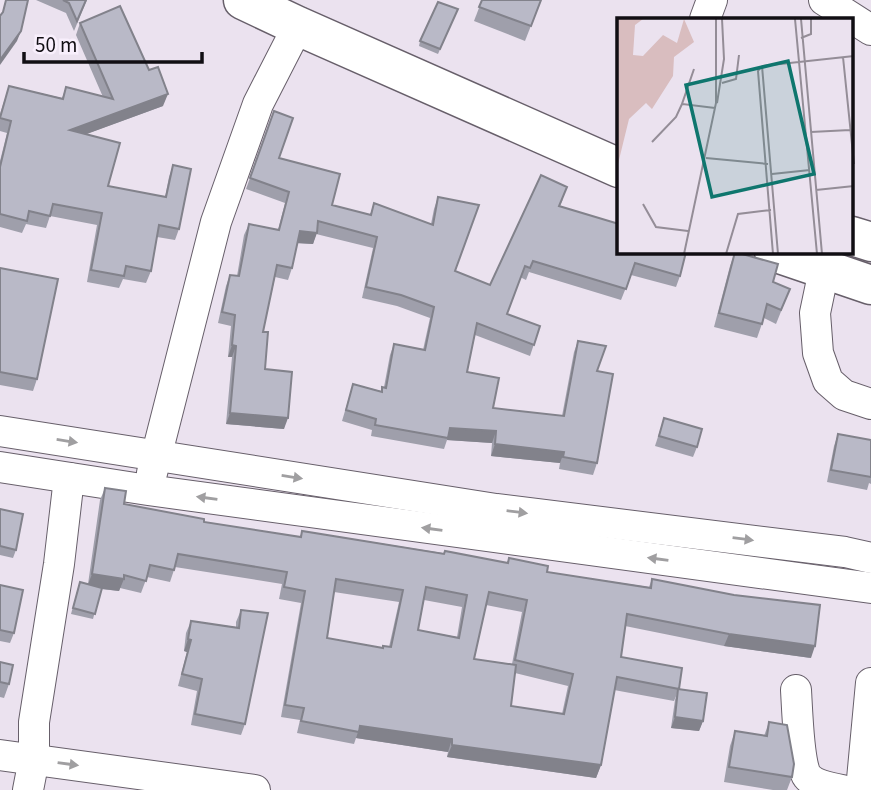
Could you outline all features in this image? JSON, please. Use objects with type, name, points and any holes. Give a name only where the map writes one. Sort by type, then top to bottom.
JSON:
[{"type":"main road","points":[[243,0],[617,167]]},
{"type":"main road","points":[[854,237],[871,242]]},
{"type":"main road","points":[[780,254],[871,285]]},
{"type":"street","points":[[705,18],[712,0]]},
{"type":"street","points":[[824,0],[852,18]]},
{"type":"street","points":[[854,19],[871,30]]},
{"type":"street","points":[[148,491],[216,222],[258,104],[298,26]]},
{"type":"street","points":[[824,270],[815,313],[818,353],[828,381],[844,395],[871,404]]},
{"type":"street","points":[[0,431],[496,509],[845,552],[871,558]]},
{"type":"street","points":[[0,467],[148,491],[871,588]]},
{"type":"street","points":[[28,790],[33,760],[34,722],[59,564],[69,478]]},
{"type":"street","points":[[861,790],[871,683]]},
{"type":"street","points":[[796,690],[805,775],[815,783],[842,790]]},
{"type":"street","points":[[0,755],[256,790]]},
{"type":"building","points":[[6,0],[28,0],[21,31],[0,60],[0,16]]},
{"type":"building","points":[[63,0],[86,0],[77,21],[69,3]]},
{"type":"building","points":[[482,0],[541,0],[531,26],[479,7]]},
{"type":"building","points":[[438,2],[458,9],[440,49],[420,41]]},
{"type":"building","points":[[120,6],[149,70],[158,67],[168,94],[70,130],[120,143],[108,186],[166,197],[173,165],[191,169],[179,229],[159,225],[151,271],[126,266],[124,276],[91,270],[102,213],[53,204],[50,216],[29,211],[27,221],[0,214],[0,167],[11,121],[0,118],[9,86],[63,99],[66,87],[113,99],[80,23]]},
{"type":"building","points":[[274,111],[293,118],[279,158],[340,174],[332,205],[371,215],[374,203],[433,225],[438,197],[479,205],[455,271],[490,285],[541,175],[567,187],[559,206],[617,223],[617,254],[686,254],[680,276],[635,263],[626,289],[533,261],[530,268],[525,266],[507,314],[540,326],[534,345],[477,323],[467,372],[499,378],[493,408],[564,416],[578,341],[606,346],[597,371],[613,374],[597,463],[563,457],[564,452],[495,444],[496,431],[450,428],[448,438],[375,425],[376,419],[346,410],[353,384],[382,392],[382,387],[386,388],[394,344],[425,350],[434,307],[401,295],[366,287],[377,237],[318,221],[317,233],[300,231],[292,268],[277,265],[263,332],[268,332],[265,369],[292,372],[288,418],[230,413],[236,346],[232,345],[235,315],[222,312],[230,275],[239,276],[249,224],[279,230],[289,192],[250,178]]},
{"type":"building","points":[[734,254],[778,264],[773,282],[790,289],[781,310],[767,304],[762,324],[719,313]]},
{"type":"building","points":[[0,268],[58,279],[37,379],[0,372]]},
{"type":"building","points":[[664,418],[702,429],[697,447],[659,436]]},
{"type":"building","points":[[838,434],[871,440],[871,477],[831,470]]},
{"type":"building","points":[[105,488],[126,491],[124,504],[204,519],[204,522],[301,537],[302,531],[444,554],[445,551],[508,563],[509,558],[548,566],[547,572],[651,588],[652,579],[734,595],[820,605],[815,646],[729,634],[627,614],[621,657],[682,668],[679,689],[617,677],[601,765],[452,745],[452,739],[360,726],[359,732],[301,721],[304,708],[285,705],[305,591],[284,587],[287,572],[178,554],[174,570],[150,565],[146,581],[124,575],[124,579],[92,574]],"holes":[[[336,579],[403,590],[391,647],[383,648],[327,638]],[[426,587],[467,595],[459,638],[418,630]],[[489,592],[527,600],[515,660],[573,674],[564,714],[511,706],[516,665],[474,659]]]},
{"type":"building","points":[[0,509],[23,514],[16,550],[0,546]]},
{"type":"building","points":[[80,582],[102,588],[95,614],[73,608]]},
{"type":"building","points":[[0,585],[23,590],[14,633],[0,630]]},
{"type":"building","points":[[241,610],[268,613],[245,724],[195,714],[202,679],[182,674],[191,640],[188,639],[191,621],[239,628]]},
{"type":"building","points":[[0,662],[13,665],[9,684],[0,682]]},
{"type":"building","points":[[678,689],[707,693],[703,721],[675,717]]},
{"type":"building","points":[[769,722],[787,725],[794,764],[792,777],[729,767],[735,731],[767,736]]}]
